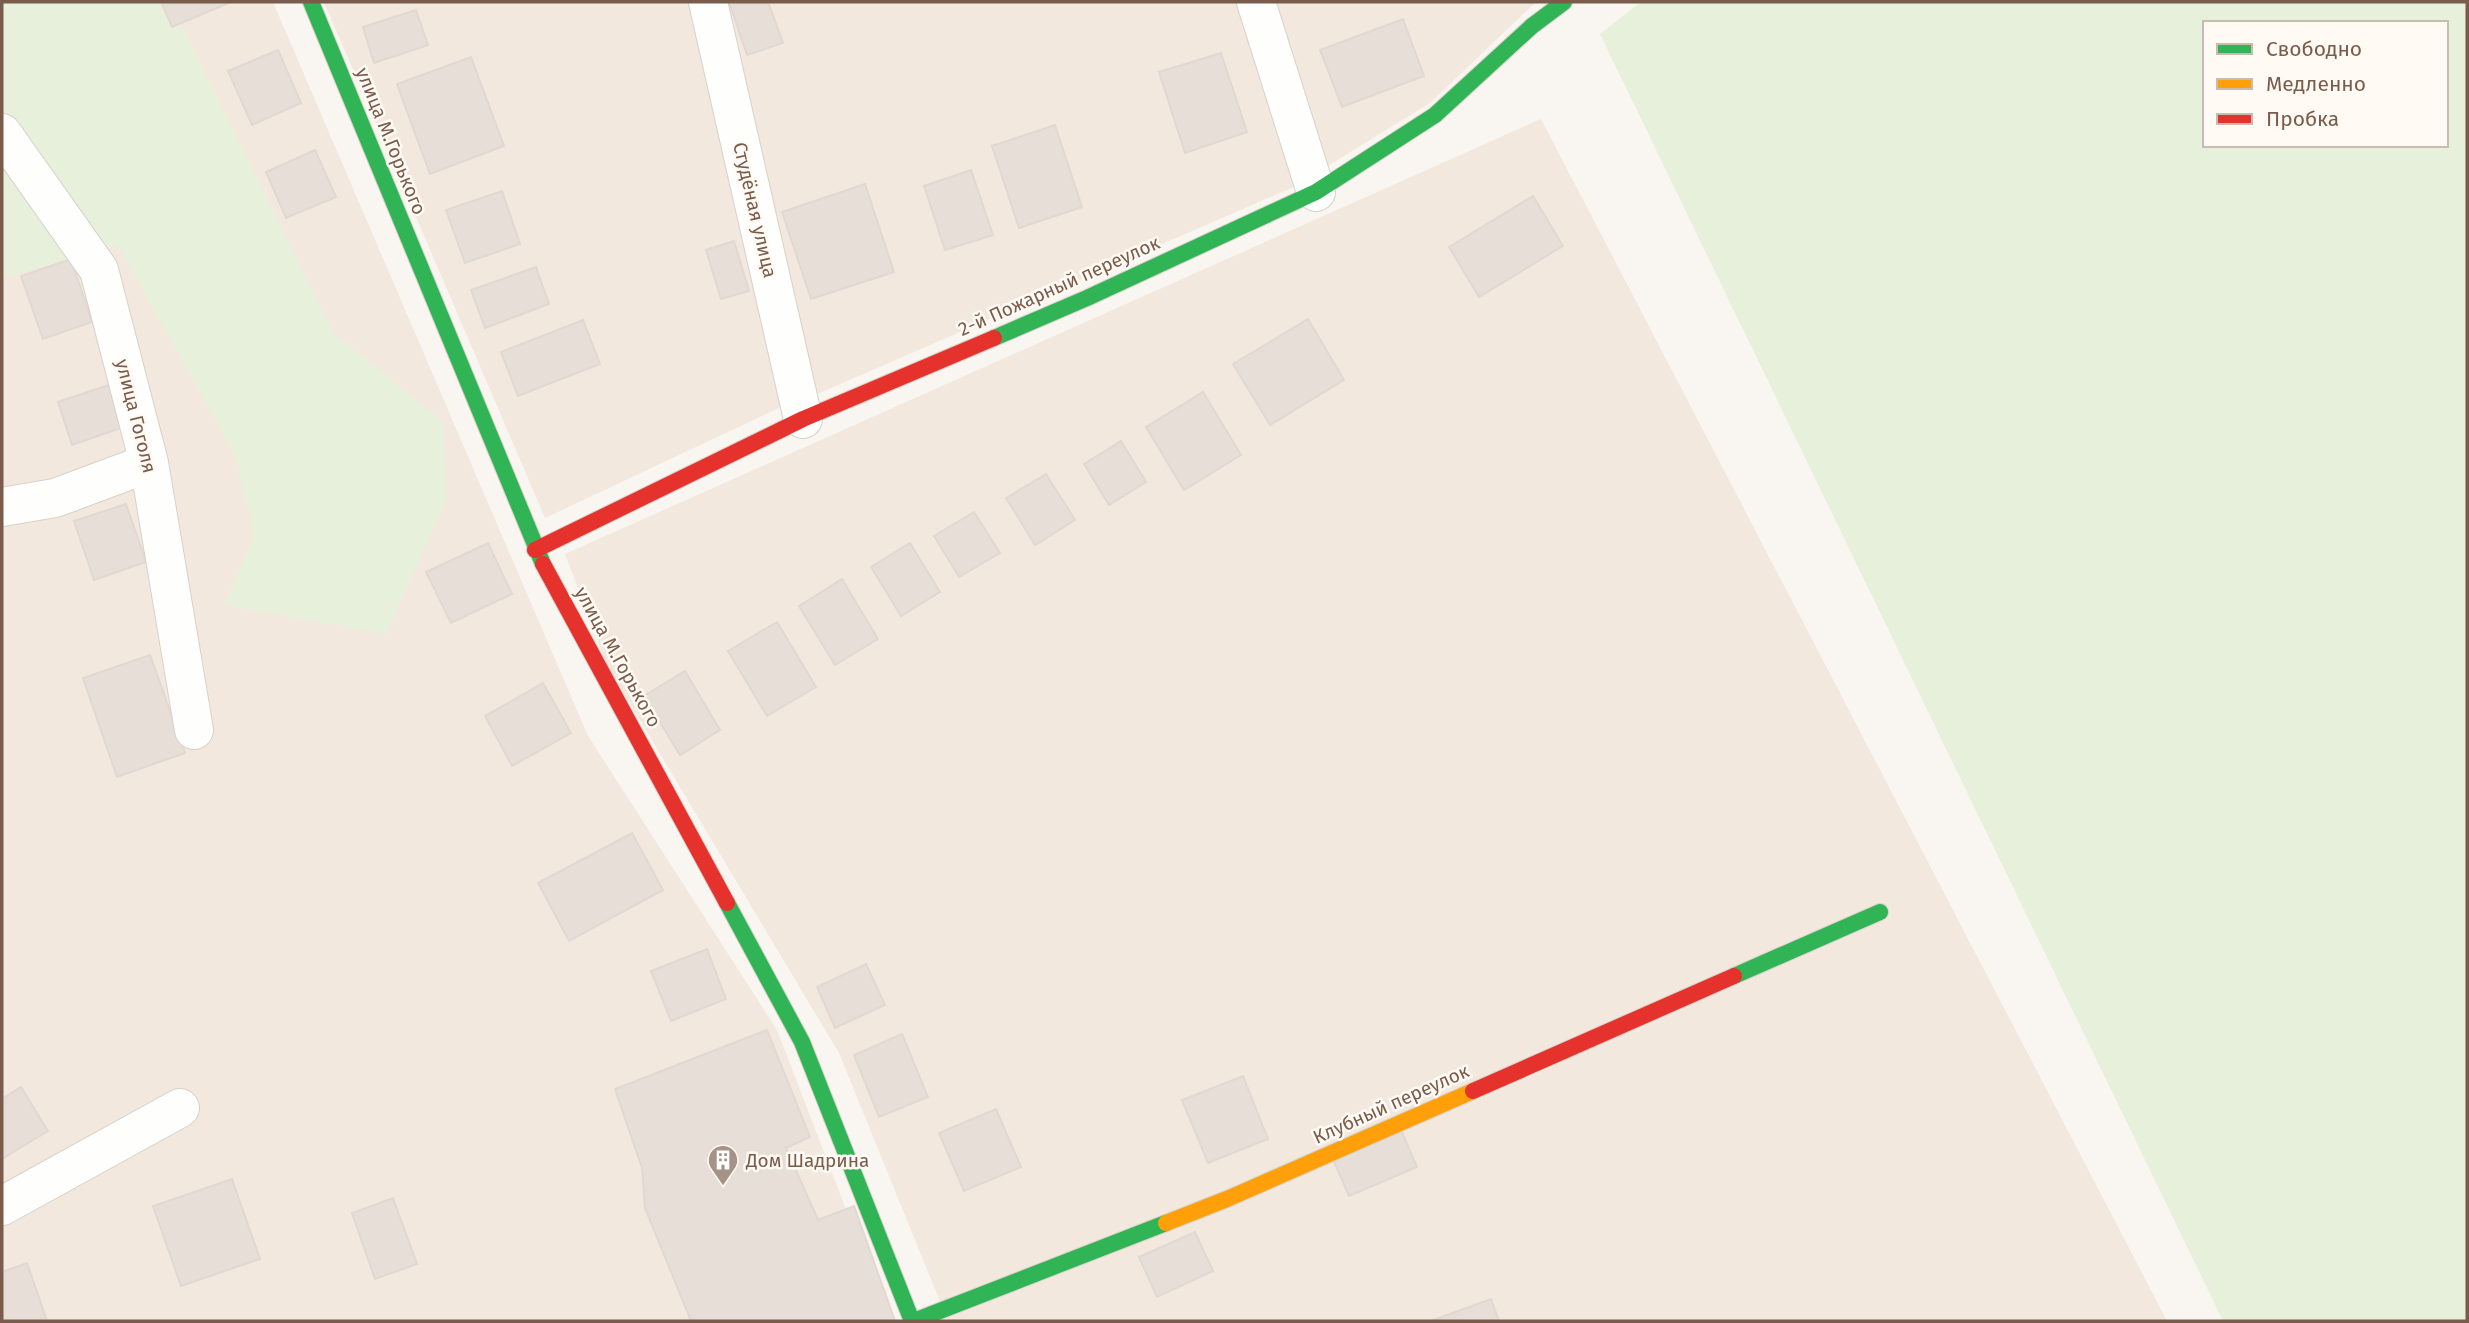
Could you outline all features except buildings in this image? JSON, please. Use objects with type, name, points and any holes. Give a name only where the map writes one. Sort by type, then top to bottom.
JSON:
[{"type":"street","name":"улица М.Горького","points":[[311,2],[536,550],[802,1042],[913,1321]]},
{"type":"street","name":"Студёная улица","points":[[708,2],[803,419]]},
{"type":"street","points":[[1256,2],[1316,192]]},
{"type":"street","name":"2-й Пожарный переулок","points":[[536,550],[803,419],[1087,298],[1316,192],[1435,115],[1532,26],[1564,2]]},
{"type":"street","name":"улица Гоголя","points":[[2,133],[99,270],[149,463],[194,730]]},
{"type":"street","points":[[2,507],[55,498],[149,463]]},
{"type":"street","name":"Клубный переулок","points":[[913,1321],[1227,1199],[1880,912]]},
{"type":"street","points":[[2,1206],[180,1108]]},
{"type":"shaded area","points":[[2,2],[273,2],[588,736],[777,1030],[889,1321],[2,1321]]},
{"type":"shaded area","points":[[324,2],[690,2],[783,406],[545,518]]},
{"type":"shaded area","points":[[723,2],[1239,2],[1298,185],[815,395]]},
{"type":"shaded area","points":[[1272,2],[1536,2],[1430,103],[1321,170]]},
{"type":"shaded area","points":[[1541,119],[2167,1321],[948,1321],[839,1053],[607,665],[565,554]]},
{"type":"green space","points":[[2,2],[170,2],[333,332],[443,422],[447,498],[386,634],[224,605],[254,536],[236,457],[118,245],[2,278]]},
{"type":"green space","points":[[1641,2],[2467,2],[2467,1321],[2223,1321],[1600,34]]},
{"type":"traffic: fast","points":[[311,2],[543,564]]},
{"type":"traffic: fast","points":[[994,338],[1316,192],[1435,115],[1532,26],[1564,2]]},
{"type":"traffic: fast","points":[[727,903],[802,1042],[912,1321]]},
{"type":"traffic: fast","points":[[1734,976],[1880,912]]},
{"type":"traffic: fast","points":[[914,1321],[1166,1223]]},
{"type":"traffic: slow","points":[[1166,1223],[1473,1091]]},
{"type":"traffic: jam","points":[[535,550],[803,419],[994,338]]},
{"type":"traffic: jam","points":[[543,564],[727,903]]},
{"type":"traffic: jam","points":[[1473,1091],[1734,976]]},
{"type":"place","name":"Дом Шадрина","points":[[723,1187]]}]
